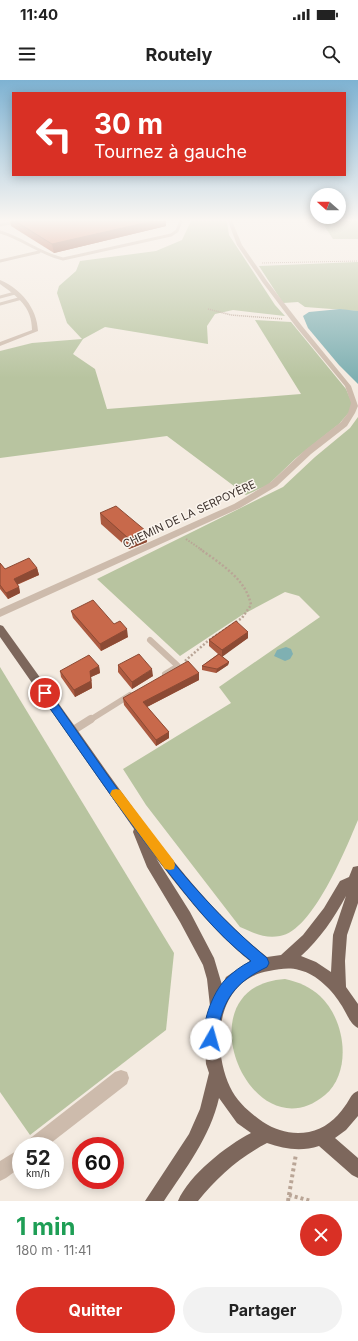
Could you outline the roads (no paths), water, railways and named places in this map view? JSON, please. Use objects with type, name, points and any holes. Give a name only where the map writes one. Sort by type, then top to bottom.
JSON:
[{"type":"main road","points":[[0,630],[135,821],[208,913],[236,941],[263,963]]},
{"type":"main road","points":[[135,821],[152,863],[185,917],[209,962],[214,979],[217,1005]]},
{"type":"main road","points":[[284,961],[308,940],[329,913],[345,886],[356,877]]},
{"type":"main road","points":[[356,877],[353,898],[340,935],[338,961],[349,998],[358,1020]]},
{"type":"main road","points":[[349,998],[317,971],[304,965],[284,961],[263,963],[244,971],[229,986],[217,1005],[211,1027],[211,1045],[216,1076],[227,1098],[243,1118],[266,1134],[279,1139],[298,1142],[321,1137],[340,1125],[355,1106],[358,1099]]},
{"type":"main road","points":[[154,1201],[194,1140],[208,1109],[216,1076]]},
{"type":"main road","points":[[187,1201],[199,1185],[228,1158],[252,1141],[266,1134]]},
{"type":"main road","points":[[321,1137],[358,1169]]},
{"type":"street","name":"CHEMIN DE LA SERPOYÈRE","points":[[0,613],[177,533],[263,492],[344,424],[355,411],[356,403],[348,386],[275,298],[259,273]]},
{"type":"street","points":[[0,282],[28,303],[34,313],[35,331],[0,344]]},
{"type":"street","points":[[46,1137],[121,1078]]},
{"type":"street","points":[[0,1172],[12,1163]]},
{"type":"lane","points":[[0,297],[19,295]]},
{"type":"lane","points":[[0,302],[19,295]]},
{"type":"lane","points":[[150,640],[178,666],[158,678]]},
{"type":"lane","points":[[72,731],[138,691]]},
{"type":"water","points":[[340,309],[358,311],[358,384],[339,365],[308,328],[303,316],[309,312]]},
{"type":"water","points":[[286,647],[291,649],[293,654],[290,659],[285,661],[274,656],[277,650]]}]
